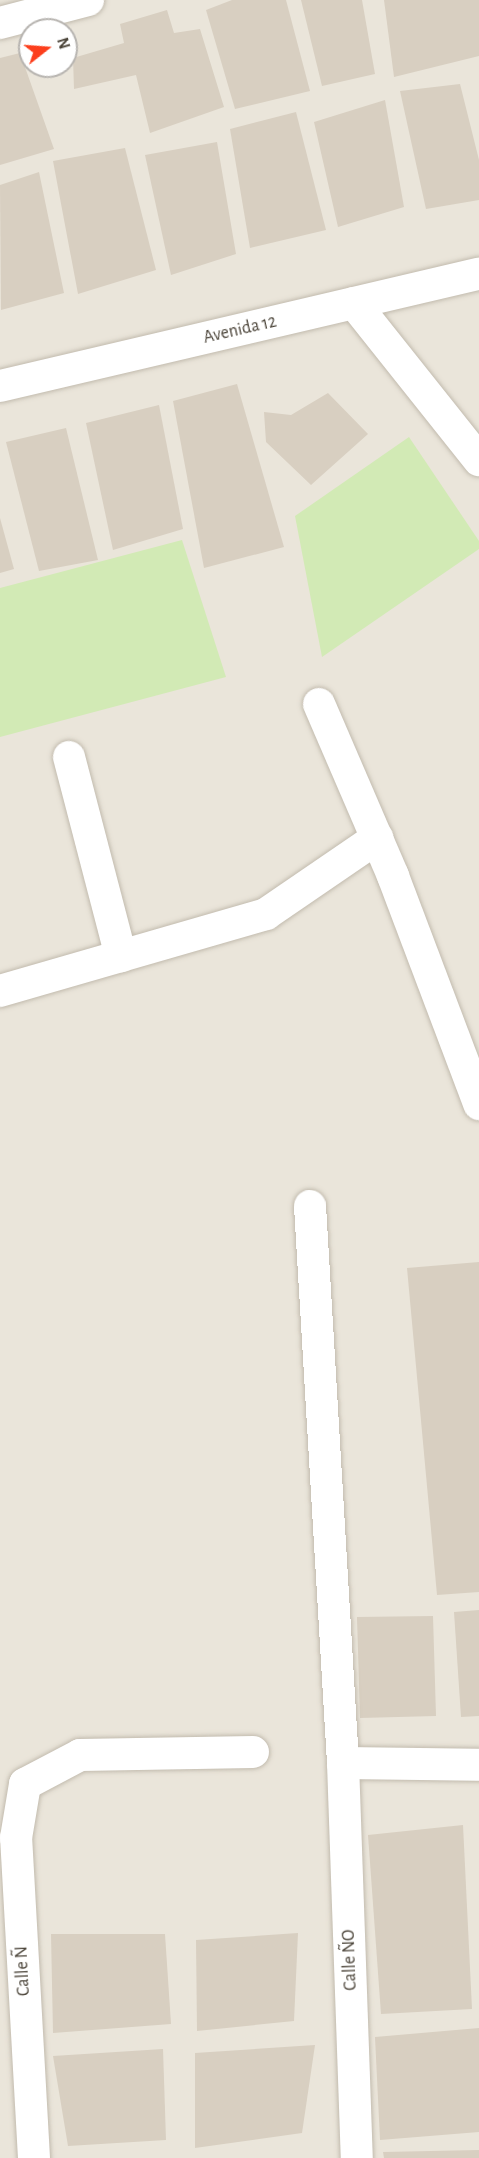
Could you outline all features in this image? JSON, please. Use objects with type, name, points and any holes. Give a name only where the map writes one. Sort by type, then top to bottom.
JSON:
[{"type":"street","points":[[0,23],[88,0]]},
{"type":"street","name":"Avenida 12","points":[[0,386],[479,274]]},
{"type":"street","points":[[354,303],[479,460]]},
{"type":"street","points":[[319,704],[377,838],[479,1104]]},
{"type":"street","points":[[69,757],[121,956]]},
{"type":"street","points":[[0,990],[266,914],[377,838]]},
{"type":"street","name":"Calle ÑO","points":[[310,1206],[343,1763],[357,2158]]},
{"type":"street","name":"Calle Ñ","points":[[34,2158],[16,1838],[25,1784],[80,1755],[253,1752]]},
{"type":"street","points":[[343,1763],[479,1765]]},
{"type":"shaded area","points":[[0,0],[479,0],[479,2158],[0,2158]]},
{"type":"green space","points":[[409,437],[479,541],[479,549],[322,657],[295,516]]},
{"type":"green space","points":[[182,540],[226,677],[0,737],[0,588]]},
{"type":"building","points":[[232,0],[286,0],[310,91],[235,109],[206,10]]},
{"type":"building","points":[[301,0],[362,0],[375,74],[322,86]]},
{"type":"building","points":[[384,0],[479,0],[479,56],[394,77]]},
{"type":"building","points":[[167,10],[174,33],[200,29],[224,107],[150,133],[136,75],[74,89],[74,78],[78,78],[78,57],[124,43],[120,24]]},
{"type":"building","points":[[18,54],[18,78],[29,78],[54,149],[0,165],[0,58]]},
{"type":"building","points":[[460,84],[479,160],[479,200],[426,209],[400,91]]},
{"type":"building","points":[[385,100],[404,207],[338,227],[314,122]]},
{"type":"building","points":[[296,112],[326,230],[250,248],[230,129]]},
{"type":"building","points":[[217,142],[236,254],[171,275],[145,155]]},
{"type":"building","points":[[125,148],[156,270],[78,294],[53,161]]},
{"type":"building","points":[[39,172],[64,293],[1,310],[0,185]]},
{"type":"building","points":[[237,384],[284,547],[204,568],[173,401]]},
{"type":"building","points":[[328,393],[368,434],[311,485],[266,442],[264,412],[291,415]]},
{"type":"building","points":[[159,405],[183,529],[113,550],[86,423]]},
{"type":"building","points":[[66,428],[98,560],[39,571],[6,442]]},
{"type":"building","points":[[0,518],[14,569],[0,573]]},
{"type":"building","points":[[479,1262],[479,1592],[437,1595],[407,1268]]},
{"type":"building","points":[[479,1610],[479,1716],[461,1717],[454,1612]]},
{"type":"building","points":[[433,1616],[436,1716],[360,1718],[357,1617]]},
{"type":"building","points":[[463,1825],[472,2009],[381,2014],[368,1835]]},
{"type":"building","points":[[298,1933],[294,2021],[197,2031],[196,1940]]},
{"type":"building","points":[[51,1934],[165,1934],[171,2024],[53,2033]]},
{"type":"building","points":[[479,2028],[479,2132],[380,2140],[375,2037]]},
{"type":"building","points":[[315,2045],[302,2133],[195,2148],[195,2053]]},
{"type":"building","points":[[163,2049],[166,2140],[68,2146],[53,2056]]},
{"type":"building","points":[[479,2150],[479,2158],[384,2158],[383,2152]]}]
